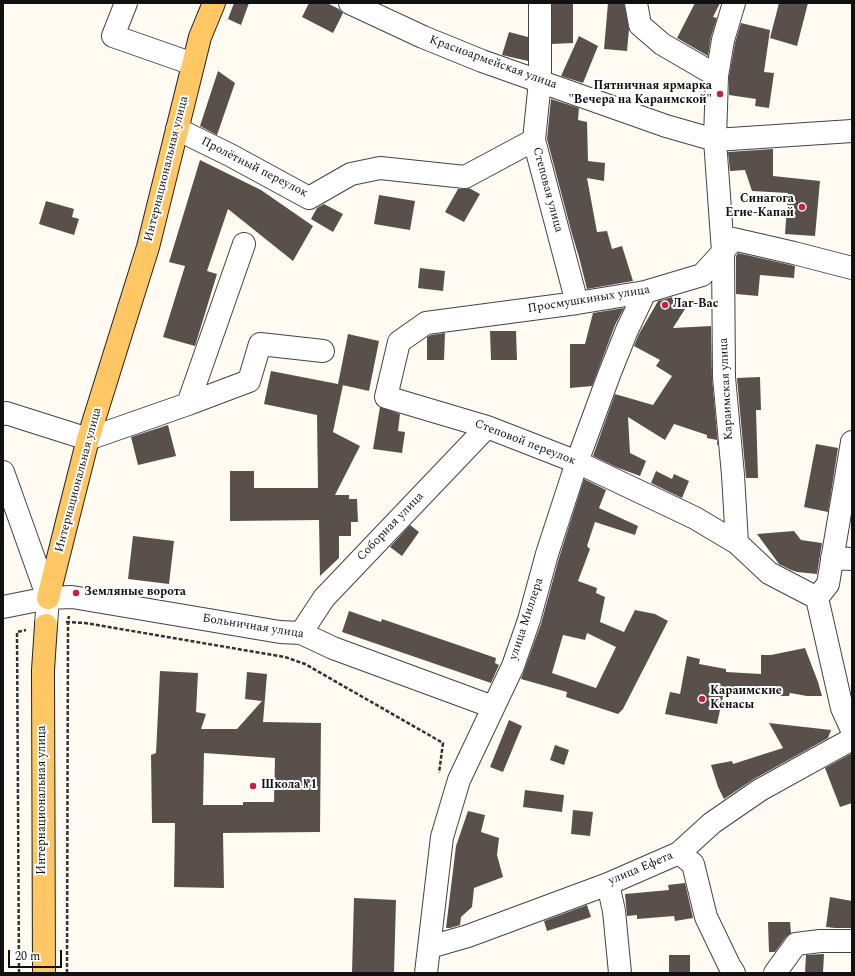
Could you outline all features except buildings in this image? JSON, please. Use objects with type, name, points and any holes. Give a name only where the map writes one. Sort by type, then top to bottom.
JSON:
[{"type":"main road","name":"Интернациональная улица","points":[[48,598],[88,439],[148,247],[200,37],[214,3]]},
{"type":"main road","name":"Интернациональная улица","points":[[44,973],[43,670],[46,625]]},
{"type":"street","points":[[126,3],[113,36],[193,64]]},
{"type":"street","name":"Красноармейская улица","points":[[350,3],[423,37],[482,61],[666,126],[716,140],[852,131]]},
{"type":"street","name":"Степовая улица","points":[[540,3],[540,81],[534,140],[577,303]]},
{"type":"street","points":[[636,3],[640,25],[662,44],[717,76]]},
{"type":"street","name":"Караимская улица","points":[[734,3],[723,40],[717,76],[716,140],[723,252],[724,377],[733,475],[737,542]]},
{"type":"street","name":"Пролётный переулок","points":[[176,129],[230,155],[309,198],[351,174],[380,168],[465,177],[534,140]]},
{"type":"street","name":"Просмушкиных улица","points":[[426,323],[577,303],[645,292],[702,275],[733,239],[852,268]]},
{"type":"street","points":[[188,404],[244,244]]},
{"type":"street","name":"улица Миллера","points":[[426,973],[442,836],[459,780],[513,666],[530,620],[547,554],[577,462],[608,375],[645,292]]},
{"type":"street","name":"Степовой переулок","points":[[426,323],[399,342],[386,397],[487,427],[577,462],[695,518],[737,542]]},
{"type":"street","points":[[3,414],[88,439],[249,381],[260,344],[323,351]]},
{"type":"street","name":"Соборная улица","points":[[301,632],[324,598],[487,427]]},
{"type":"street","points":[[817,598],[828,584],[842,558],[852,442]]},
{"type":"street","points":[[3,472],[48,598]]},
{"type":"street","points":[[737,542],[769,573],[817,598],[852,730]]},
{"type":"street","name":"Больничная улица","points":[[3,607],[48,598],[72,597],[280,632],[301,632],[333,648],[493,707]]},
{"type":"street","name":"Интернациональная улица","points":[[46,625],[48,598]]},
{"type":"street","name":"улица Ефета","points":[[430,947],[468,936],[608,884],[680,853],[712,823],[760,790],[852,739]]},
{"type":"street","points":[[680,853],[693,864],[706,917],[734,973]]},
{"type":"street","points":[[608,884],[614,911],[620,973]]},
{"type":"street","points":[[775,973],[796,944],[820,941],[852,941]]},
{"type":"path","points":[[67,973],[68,621],[72,597]]},
{"type":"path","points":[[19,973],[17,632],[68,621],[286,657],[305,664],[444,743]]},
{"type":"place","name":"Пятничная ярмарка \"Вечера на Караимской\"","points":[[720,94]]},
{"type":"place","name":"Синагога Егие-Капай","points":[[802,207]]},
{"type":"place","name":"Лаг-Вас","points":[[665,305]]},
{"type":"place","name":"Земляные ворота","points":[[76,593]]},
{"type":"place","name":"Караимские Кенасы","points":[[702,699]]},
{"type":"place","name":"Школа №1","points":[[253,786]]}]
